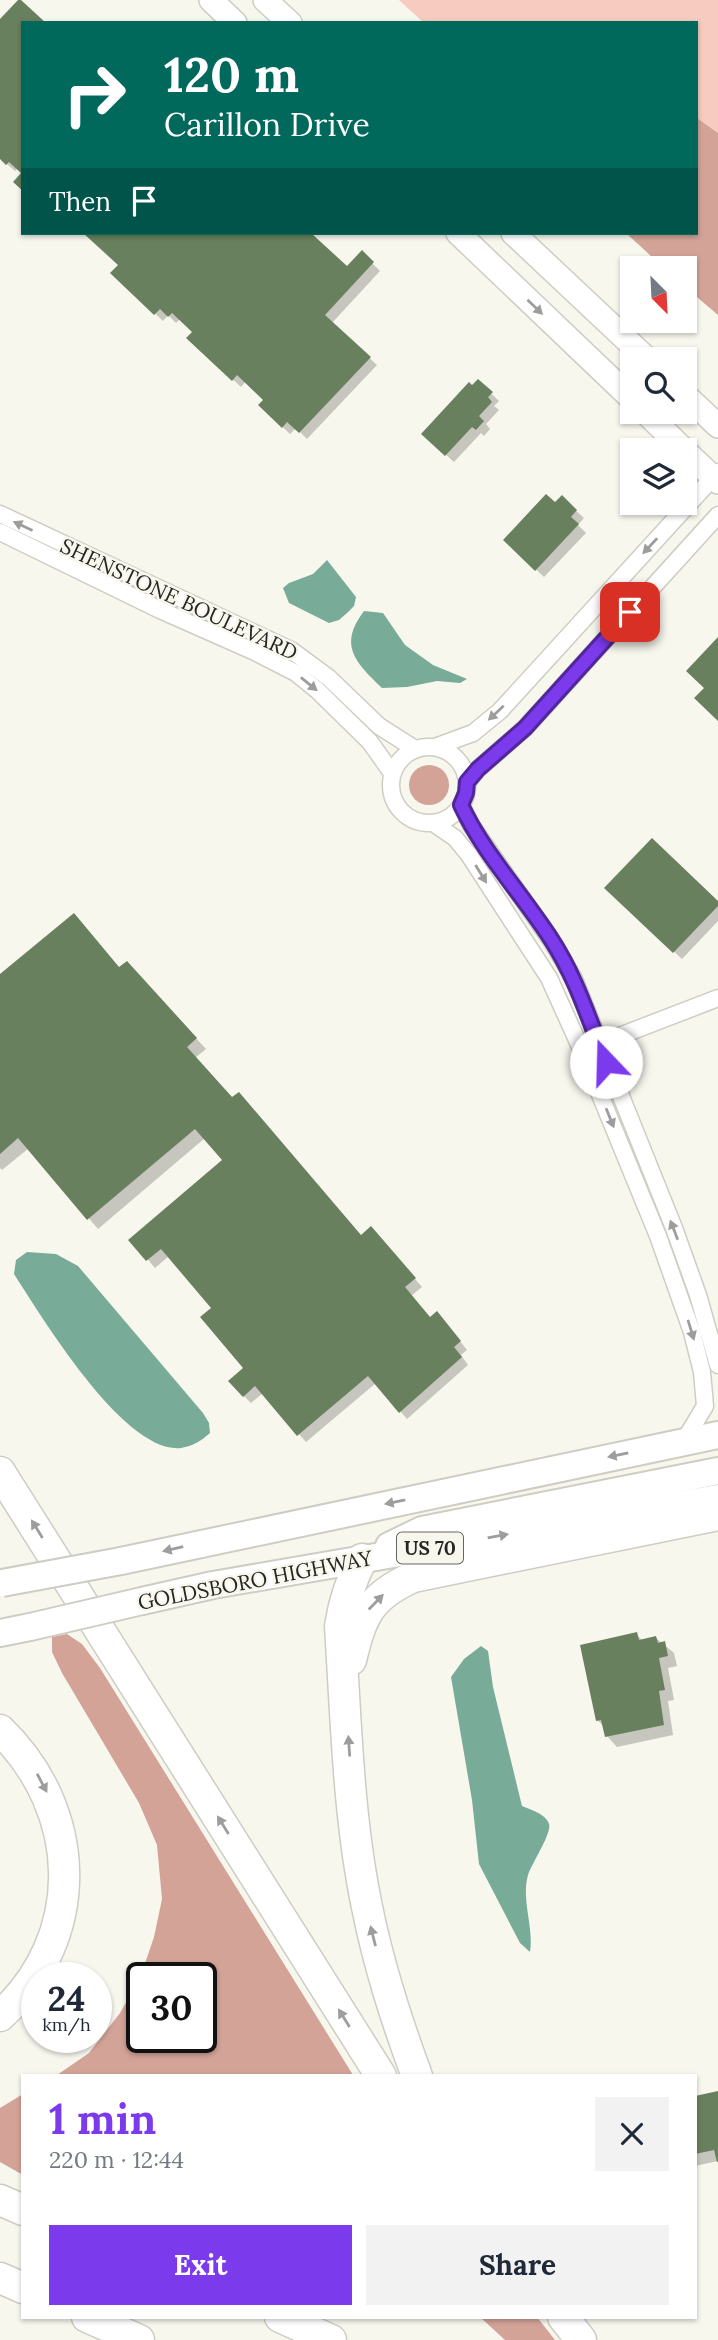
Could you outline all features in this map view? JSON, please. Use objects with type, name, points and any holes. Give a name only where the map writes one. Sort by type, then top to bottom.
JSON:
[{"type":"highway","points":[[0,1472],[380,2074]]},
{"type":"highway","points":[[344,1687],[365,1613],[379,1597],[395,1585],[413,1577],[713,1516],[718,1512]]},
{"type":"highway","points":[[362,1559],[344,1600],[340,1626],[354,1817],[366,1907],[389,2002],[416,2074]]},
{"type":"highway","points":[[0,1730],[29,1761],[43,1785],[55,1812],[64,1861],[61,1909],[54,1934],[29,1983],[0,2016]]},
{"type":"highway","points":[[0,2200],[21,2209]]},
{"type":"highway","points":[[0,2278],[21,2287]]},
{"type":"highway","points":[[92,2319],[139,2340]]},
{"type":"highway","points":[[284,2319],[331,2340]]},
{"type":"highway","points":[[565,2319],[581,2340]]},
{"type":"main road","points":[[211,0],[233,21]]},
{"type":"main road","points":[[265,0],[288,21]]},
{"type":"main road","points":[[460,235],[620,388]]},
{"type":"main road","points":[[515,235],[634,347]]},
{"type":"main road","points":[[697,406],[718,426]]},
{"type":"main road","points":[[657,424],[672,438]]},
{"type":"main road","points":[[697,461],[716,477]]},
{"type":"main road","name":"US 70","points":[[1,1583],[121,1561],[718,1435]]},
{"type":"main road","points":[[362,1559],[422,1530],[718,1471]]},
{"type":"main road","name":"GOLDSBORO HIGHWAY","points":[[0,1633],[213,1585],[718,1498]]},
{"type":"street","points":[[684,1441],[705,1406],[702,1372],[692,1332],[658,1236],[582,1051],[538,959],[469,855],[455,838],[436,825],[413,821],[400,811],[390,791],[392,773],[404,756],[415,750],[435,747],[473,733],[500,711],[716,477]]},
{"type":"street","name":"SHENSTONE BOULEVARD","points":[[0,514],[291,650],[329,678],[379,726],[415,750]]},
{"type":"street","points":[[467,782],[525,728],[718,515]]},
{"type":"street","name":"SHENSTONE BOULEVARD","points":[[0,532],[296,673],[370,742],[392,773]]},
{"type":"street","points":[[435,747],[456,758],[464,770],[467,782],[461,805],[451,817],[436,825]]},
{"type":"street","points":[[461,805],[483,845],[551,940],[573,979],[674,1228],[698,1295],[718,1365]]},
{"type":"street","points":[[582,1051],[718,998]]},
{"type":"shaded area","points":[[399,0],[718,0],[718,133],[698,119],[698,21],[422,21]]},
{"type":"shaded area","points":[[698,119],[718,133],[718,315],[697,297],[697,256],[651,256],[628,235],[698,235]]},
{"type":"shaded area","points":[[327,560],[356,597],[354,606],[347,613],[339,620],[329,623],[289,603],[283,588],[313,574]]},
{"type":"shaded area","points":[[364,611],[383,613],[405,645],[433,665],[467,679],[460,683],[437,681],[407,687],[382,688],[364,670],[353,652],[352,634]]},
{"type":"shaded area","points":[[429,765],[443,771],[449,785],[443,799],[429,805],[415,799],[409,785],[415,771]]},
{"type":"shaded area","points":[[27,1252],[56,1254],[78,1266],[203,1413],[209,1423],[210,1433],[197,1443],[181,1448],[159,1444],[135,1429],[110,1407],[64,1350],[14,1274],[16,1260]]},
{"type":"shaded area","points":[[67,1634],[82,1644],[100,1668],[352,2074],[58,2074],[89,2053],[112,2053],[112,2023],[126,2002],[126,2053],[217,2053],[217,1962],[145,1962],[162,1899],[157,1845],[139,1803],[52,1652],[52,1637]]},
{"type":"shaded area","points":[[481,1646],[488,1651],[493,1687],[522,1806],[542,1815],[549,1824],[548,1834],[526,1884],[530,1952],[520,1943],[479,1864],[472,1800],[451,1677],[464,1659]]},
{"type":"shaded area","points":[[21,2095],[21,2174],[0,2162],[0,2108]]},
{"type":"shaded area","points":[[482,2319],[539,2319],[555,2340],[505,2340]]},
{"type":"building","points":[[21,0],[44,21],[21,21],[21,173],[9,162],[6,165],[0,159],[0,19]]},
{"type":"building","points":[[21,173],[21,189],[13,182]]},
{"type":"building","points":[[85,235],[313,235],[347,266],[362,250],[374,262],[325,315],[371,357],[299,433],[287,422],[282,428],[258,405],[263,400],[237,375],[232,381],[186,338],[192,332],[172,313],[168,317],[160,309],[154,315],[110,273],[118,265]]},
{"type":"building","points":[[478,379],[493,392],[488,397],[492,402],[479,416],[484,421],[476,430],[472,427],[445,456],[421,434],[469,382],[472,385]]},
{"type":"building","points":[[546,494],[555,502],[562,495],[577,510],[571,517],[579,524],[535,571],[503,540]]},
{"type":"building","points":[[718,637],[718,721],[694,698],[704,688],[686,671]]},
{"type":"building","points":[[652,838],[718,901],[718,906],[673,953],[604,888]]},
{"type":"building","points":[[74,913],[119,967],[127,961],[197,1038],[187,1047],[232,1097],[239,1092],[361,1235],[371,1226],[416,1278],[405,1287],[430,1317],[437,1311],[461,1341],[454,1347],[462,1357],[399,1413],[368,1376],[297,1436],[255,1386],[243,1397],[228,1381],[243,1368],[200,1317],[211,1308],[161,1249],[146,1261],[128,1240],[222,1160],[195,1129],[87,1220],[18,1138],[0,1154],[0,974]]},
{"type":"building","points":[[637,1632],[639,1640],[656,1636],[658,1643],[665,1641],[668,1656],[659,1658],[665,1690],[659,1691],[664,1725],[605,1737],[601,1720],[596,1721],[580,1645]]},
{"type":"building","points":[[718,2091],[718,2162],[714,2150],[697,2154],[697,2096]]},
{"type":"route","points":[[606,1062],[573,979],[551,940],[483,845],[461,805],[467,782],[478,769],[525,728],[630,612]]}]
